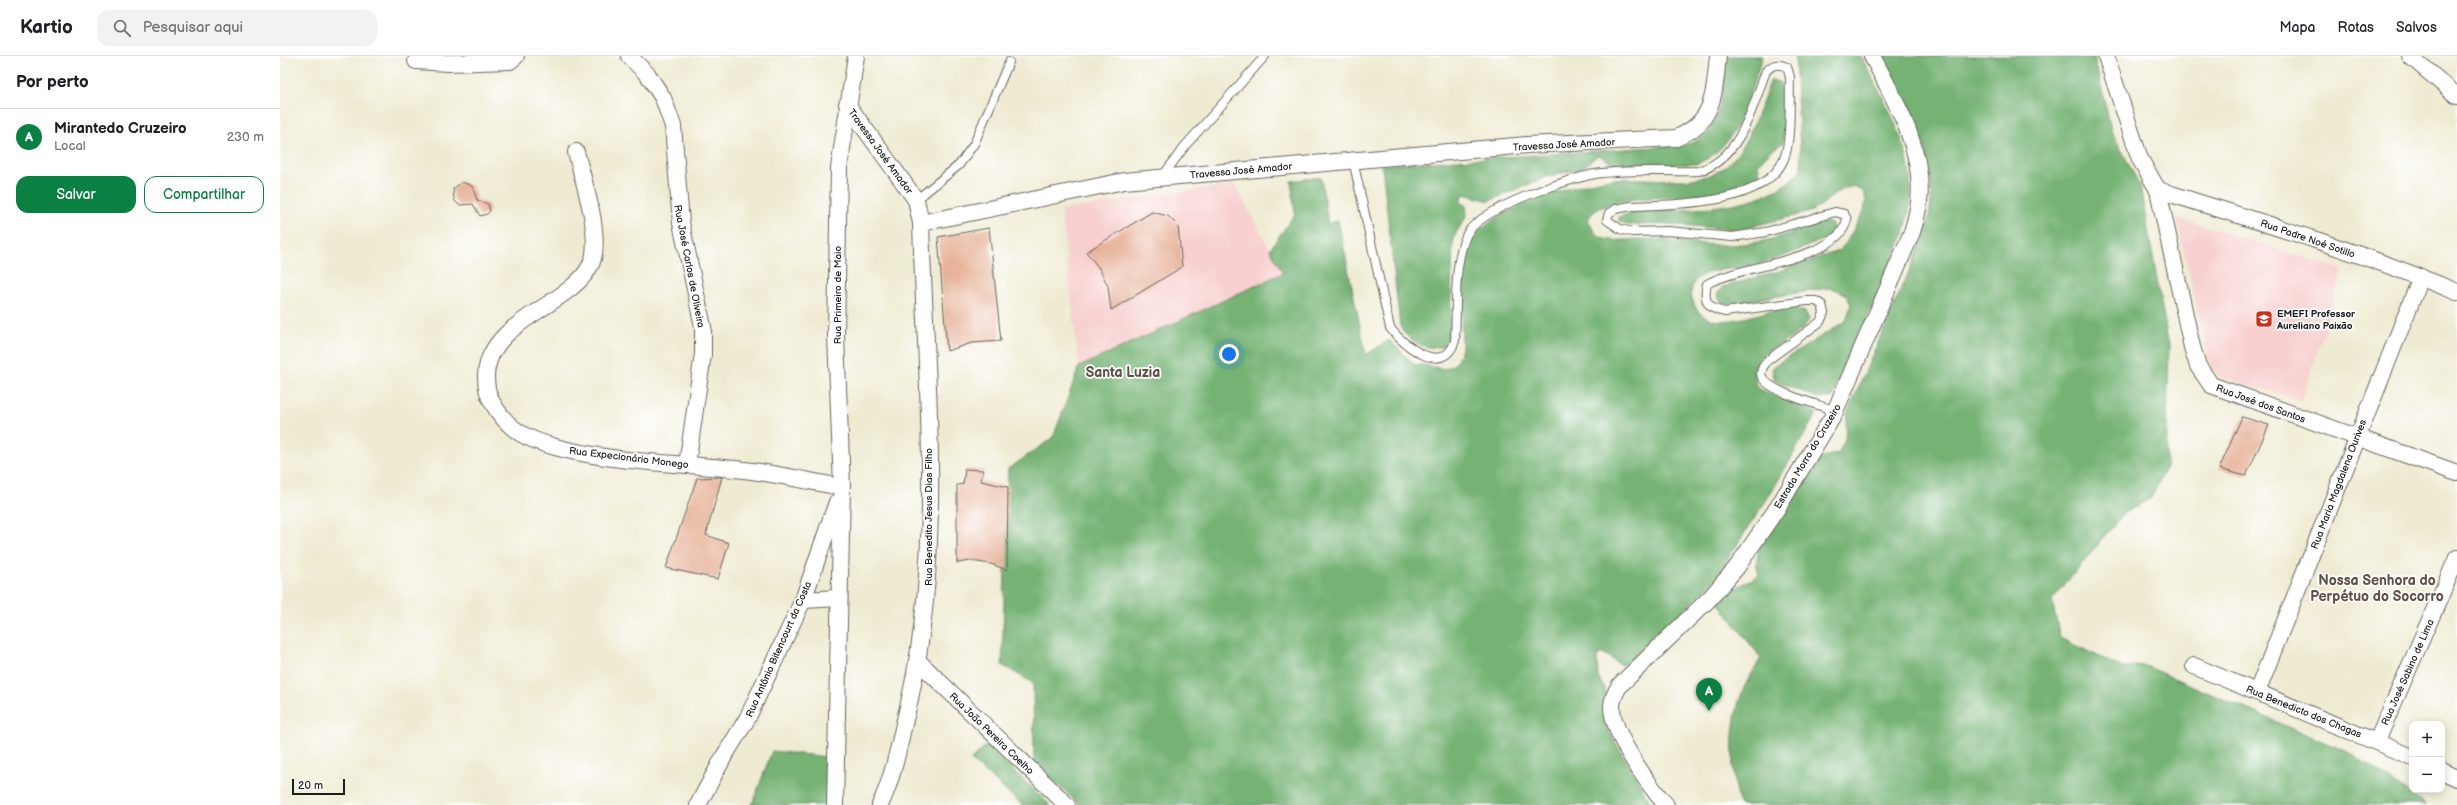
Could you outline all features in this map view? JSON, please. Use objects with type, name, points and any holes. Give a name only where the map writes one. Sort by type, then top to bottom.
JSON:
[{"type":"street","name":"Rua José Carlos de Oliveira","points":[[629,56],[648,75],[663,98],[673,126],[681,223],[703,327],[703,354],[687,465]]},
{"type":"street","name":"Rua Primeiro de Maio","points":[[842,487],[836,328],[839,168],[856,56]]},
{"type":"street","name":"Travessa José Amador","points":[[848,104],[916,200],[921,223],[1124,182],[1527,145],[1676,138],[1689,132],[1701,122],[1714,98],[1718,56]]},
{"type":"street","name":"Estrada Morro do Cruzeiro","points":[[1666,805],[1631,755],[1617,728],[1612,706],[1614,696],[1620,684],[1710,598],[1737,567],[1782,500],[1836,411],[1912,232],[1919,203],[1920,179],[1912,143],[1894,100],[1872,56]]},
{"type":"street","name":"Rua José dos Santos","points":[[2106,56],[2140,159],[2158,190],[2192,347],[2198,366],[2211,385],[2457,473]]},
{"type":"street","points":[[2410,56],[2457,96]]},
{"type":"street","points":[[416,61],[448,63],[512,58]]},
{"type":"street","name":"Rua Expecionário Monego","points":[[576,152],[594,234],[594,256],[590,266],[574,285],[528,315],[500,343],[490,358],[486,370],[489,398],[512,429],[540,442],[559,448],[600,455],[753,471],[842,487]]},
{"type":"street","name":"Rua Padre Noé Sotillo","points":[[2158,190],[2267,224],[2420,277],[2457,292]]},
{"type":"street","name":"Rua Benedito Jesus Dias Filho","points":[[880,805],[897,752],[918,661],[928,594],[930,537],[921,223]]},
{"type":"street","name":"Rua Maria Magdalena Ourives","points":[[2257,692],[2420,277]]},
{"type":"street","points":[[835,805],[842,487]]},
{"type":"street","name":"Rua Antônio Bitencourt da Costa","points":[[698,805],[723,758],[747,719],[802,600],[842,487]]},
{"type":"street","name":"Rua José Sabino de Lima","points":[[2377,741],[2457,558]]},
{"type":"street","points":[[802,600],[839,598]]},
{"type":"street","name":"Rua João Pereira Coelho","points":[[918,661],[1067,805]]},
{"type":"street","name":"Rua Benedicto dos Chagas","points":[[2194,666],[2409,756]]},
{"type":"street","points":[[2445,772],[2457,778]]},
{"type":"lane","points":[[1162,178],[1185,146],[1265,56]]},
{"type":"lane","points":[[916,200],[960,165],[970,149],[1009,62]]},
{"type":"lane","points":[[1353,160],[1390,328],[1401,342],[1415,353],[1432,357],[1444,356],[1452,350],[1455,341],[1460,254],[1466,234],[1478,221],[1495,209],[1558,184],[1595,174],[1698,171],[1712,167],[1725,157],[1737,140],[1747,121],[1766,71],[1772,65],[1784,66],[1788,68],[1790,77],[1787,146],[1784,159],[1775,173],[1762,183],[1728,197],[1630,206],[1613,211],[1609,214],[1607,220],[1620,229],[1632,232],[1668,231],[1732,237],[1760,234],[1835,212],[1844,214],[1847,219],[1846,227],[1837,238],[1823,246],[1770,266],[1717,278],[1708,284],[1704,296],[1707,304],[1714,310],[1725,312],[1806,300],[1816,301],[1822,305],[1824,313],[1820,322],[1768,360],[1762,368],[1762,376],[1767,383],[1777,389],[1836,411]]},
{"type":"shaded area","points":[[1234,184],[1283,273],[1079,367],[1061,210]]},
{"type":"shaded area","name":"EMEFI Professor Aureliano Paixão","points":[[2176,217],[2343,270],[2302,401],[2220,377],[2211,368]]},
{"type":"green space","points":[[1725,56],[1763,56],[1740,119],[1732,134],[1722,147],[1710,157],[1695,164],[1618,166],[1598,155],[1582,168],[1549,176],[1489,201],[1464,194],[1460,200],[1466,206],[1467,215],[1456,233],[1453,242],[1449,345],[1434,348],[1427,347],[1414,342],[1409,338],[1400,326],[1382,165],[1686,145],[1698,139],[1707,131],[1714,120],[1722,95]]},
{"type":"green space","points":[[1795,56],[1861,56],[1894,120],[1902,141],[1908,163],[1910,185],[1909,208],[1904,234],[1833,397],[1825,399],[1775,381],[1772,369],[1775,365],[1846,321],[1851,305],[1845,295],[1840,291],[1828,288],[1722,304],[1717,294],[1722,287],[1776,272],[1838,251],[1846,243],[1864,211],[1866,200],[1863,191],[1854,186],[1836,193],[1810,212],[1737,230],[1670,224],[1628,225],[1619,221],[1619,217],[1631,213],[1698,209],[1747,201],[1769,193],[1787,183],[1801,169]]},
{"type":"green space","points":[[1882,56],[2094,56],[2111,130],[2140,186],[2169,346],[2166,468],[2151,498],[2124,513],[2052,600],[2060,638],[2123,668],[2143,665],[2350,753],[2427,805],[1740,805],[1734,778],[1732,748],[1735,717],[1743,690],[1761,658],[1717,601],[1724,595],[1759,575],[1756,563],[1760,547],[1818,458],[1839,453],[1845,439],[1847,414],[1926,229],[1931,198],[1929,165],[1919,133],[1905,101]]},
{"type":"green space","points":[[1771,80],[1779,82],[1784,90],[1783,143],[1772,150],[1758,164],[1760,175],[1741,186],[1718,192],[1617,202],[1599,208],[1588,219],[1593,230],[1599,236],[1606,239],[1615,240],[1649,239],[1716,245],[1743,244],[1764,241],[1825,222],[1832,224],[1834,232],[1827,238],[1776,259],[1755,265],[1707,273],[1697,279],[1692,288],[1692,298],[1699,312],[1709,319],[1722,321],[1736,320],[1781,309],[1793,308],[1805,312],[1809,319],[1802,329],[1762,356],[1756,365],[1755,375],[1759,389],[1817,413],[1771,493],[1712,583],[1630,663],[1621,665],[1603,653],[1597,656],[1598,676],[1606,692],[1604,705],[1606,726],[1652,805],[1080,805],[1034,762],[1033,683],[1002,665],[1008,469],[1053,438],[1079,367],[1283,273],[1270,249],[1295,214],[1291,181],[1321,177],[1328,224],[1338,220],[1366,355],[1389,340],[1414,364],[1446,369],[1456,363],[1462,349],[1461,307],[1465,261],[1474,236],[1484,226],[1517,207],[1560,191],[1598,181],[1612,179],[1684,180],[1695,179],[1716,173],[1733,159],[1747,138]]},
{"type":"green space","points":[[986,745],[1050,805],[1022,805],[971,760]]},
{"type":"green space","points":[[772,751],[828,757],[826,805],[752,805]]},
{"type":"building","points":[[462,182],[472,186],[477,200],[488,204],[490,211],[487,214],[480,216],[473,204],[459,205],[454,200],[453,189]]},
{"type":"building","points":[[1152,212],[1168,216],[1178,226],[1182,267],[1111,310],[1108,286],[1099,268],[1086,252]]},
{"type":"building","points":[[989,228],[1001,341],[972,343],[947,351],[938,237]]},
{"type":"building","points":[[2242,417],[2269,425],[2246,476],[2219,469]]},
{"type":"building","points":[[965,469],[983,470],[981,481],[1008,487],[1007,570],[991,564],[971,561],[957,563],[957,485],[963,484]]},
{"type":"building","points":[[722,477],[706,535],[729,543],[718,579],[666,568],[697,478]]},
{"type":"place","name":"EMEFI Professor Aureliano Paixão","points":[[2264,319]]},
{"type":"place","name":"Mirantedo Cruzeiro","points":[[1709,711]]},
{"type":"district","name":"Santa Luzia","points":[[1123,372]]},
{"type":"district","name":"Nossa Senhora do Perpétuo do Socorro","points":[[2377,588]]}]
